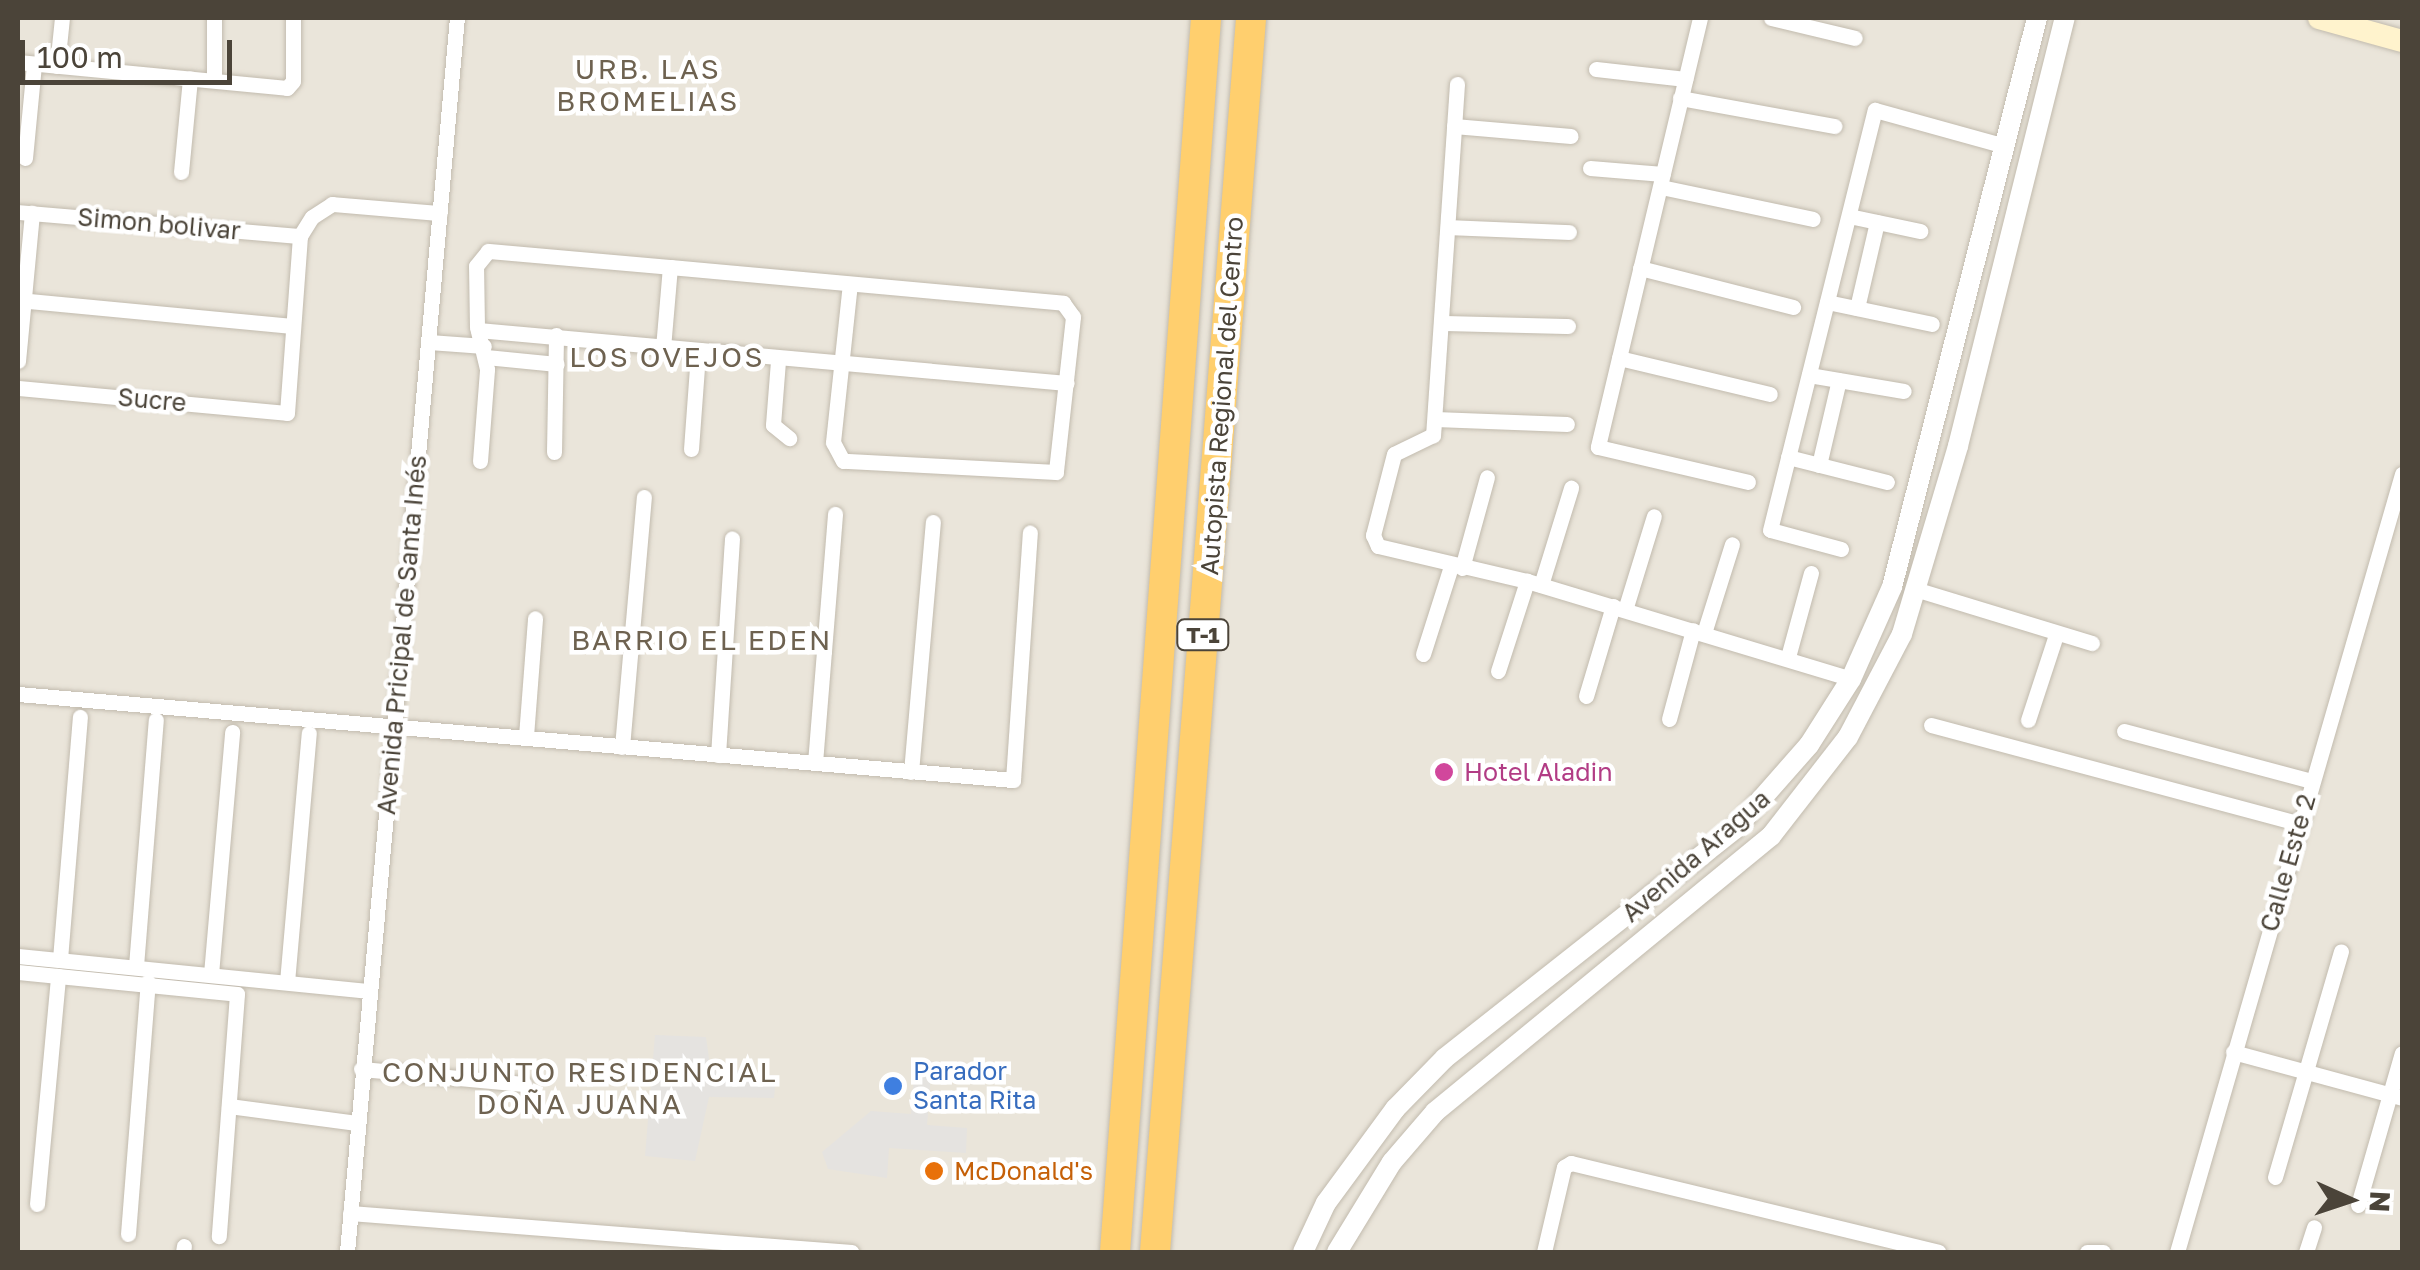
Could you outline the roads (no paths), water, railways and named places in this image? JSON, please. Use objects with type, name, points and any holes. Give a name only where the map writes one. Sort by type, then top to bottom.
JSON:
[{"type":"highway","name":"Autopista Regional del Centro","points":[[1115,1252],[1206,18]]},
{"type":"highway","name":"Autopista Regional del Centro","points":[[1155,1252],[1251,18]]},
{"type":"main road","points":[[2319,18],[2402,41]]},
{"type":"street","points":[[57,66],[62,18]]},
{"type":"street","points":[[214,18],[214,80]]},
{"type":"street","points":[[25,158],[26,63],[290,86],[293,18]]},
{"type":"street","name":"Avenida Pricipal de Santa Inés","points":[[347,1252],[367,991],[395,726],[458,18]]},
{"type":"street","points":[[1700,18],[1598,447],[1748,482]]},
{"type":"street","points":[[1770,18],[1855,38]]},
{"type":"street","name":"Avenida Aragua","points":[[1303,1252],[1326,1203],[1395,1109],[1445,1058],[1735,829],[1809,744],[1850,679],[1892,587],[2037,18]]},
{"type":"street","name":"Avenida Aragua","points":[[1337,1252],[1392,1162],[1435,1112],[1771,836],[1848,737],[1902,634],[2065,18]]},
{"type":"street","points":[[1596,70],[1685,79]]},
{"type":"street","points":[[181,172],[190,78]]},
{"type":"street","points":[[1458,84],[1435,419],[1426,443],[1394,454],[1372,535],[1388,552],[1534,583],[1788,657],[1850,679]]},
{"type":"street","points":[[1680,98],[1834,126]]},
{"type":"street","points":[[1841,548],[1770,530],[1875,110],[2005,146]]},
{"type":"street","points":[[1454,126],[1571,136]]},
{"type":"street","points":[[1590,168],[1662,180],[1813,219]]},
{"type":"street","points":[[20,300],[294,326],[300,236],[332,204],[440,213]]},
{"type":"street","points":[[18,361],[25,212]]},
{"type":"street","name":"Simon bolivar","points":[[25,212],[300,236]]},
{"type":"street","points":[[1848,216],[1920,231]]},
{"type":"street","points":[[1857,308],[1877,222]]},
{"type":"street","points":[[1448,227],[1569,232]]},
{"type":"street","points":[[480,461],[485,352],[478,330],[477,261],[488,250],[1063,303],[1073,317],[1062,460],[1046,476],[843,461],[834,442],[850,284]]},
{"type":"street","points":[[663,348],[670,267]]},
{"type":"street","points":[[1640,268],[1793,307]]},
{"type":"street","points":[[1827,302],[1932,324]]},
{"type":"street","points":[[1442,323],[1568,326]]},
{"type":"street","name":"Sucre","points":[[18,388],[287,412],[294,326]]},
{"type":"street","points":[[478,330],[556,335],[778,361],[1067,383]]},
{"type":"street","points":[[554,452],[556,335]]},
{"type":"street","points":[[429,342],[557,364]]},
{"type":"street","points":[[691,449],[698,353]]},
{"type":"street","points":[[1619,358],[1770,394]]},
{"type":"street","points":[[778,361],[773,425],[788,438]]},
{"type":"street","points":[[1809,376],[1904,391]]},
{"type":"street","points":[[1818,465],[1839,380]]},
{"type":"street","points":[[1435,419],[1568,424]]},
{"type":"street","points":[[1788,457],[1886,482]]},
{"type":"street","name":"Calle Este 2","points":[[2177,1252],[2402,474]]},
{"type":"street","points":[[1423,654],[1487,477]]},
{"type":"street","points":[[1498,672],[1571,488]]},
{"type":"street","points":[[622,747],[644,498]]},
{"type":"street","points":[[815,764],[835,514]]},
{"type":"street","points":[[1586,696],[1654,516]]},
{"type":"street","points":[[911,772],[934,522]]},
{"type":"street","points":[[18,694],[1012,780],[1030,533]]},
{"type":"street","points":[[718,756],[732,538]]},
{"type":"street","points":[[1669,719],[1732,544]]},
{"type":"street","points":[[1788,657],[1810,572]]},
{"type":"street","points":[[1915,589],[2092,644]]},
{"type":"street","points":[[526,736],[534,618]]},
{"type":"street","points":[[2028,720],[2056,635]]},
{"type":"street","points":[[37,1204],[80,716]]},
{"type":"street","points":[[136,966],[156,720]]},
{"type":"street","points":[[1931,725],[2300,824]]},
{"type":"street","points":[[2124,731],[2312,782]]},
{"type":"street","points":[[212,974],[232,732]]},
{"type":"street","points":[[286,982],[309,734]]},
{"type":"street","points":[[2275,1177],[2341,950]]},
{"type":"street","points":[[18,956],[59,968],[237,994],[219,1236]]},
{"type":"street","points":[[18,972],[136,966],[367,991]]},
{"type":"street","points":[[128,1234],[148,982]]},
{"type":"street","points":[[2233,1052],[2304,1068],[2396,1096]]},
{"type":"street","points":[[2358,1205],[2396,1096],[2402,1053]]},
{"type":"street","points":[[361,1070],[524,1084]]},
{"type":"street","points":[[228,1106],[357,1122]]},
{"type":"street","points":[[1544,1252],[1564,1167],[1571,1163],[1866,1234],[1900,1248],[1938,1252]]},
{"type":"street","points":[[350,1213],[851,1252]]},
{"type":"street","points":[[2306,1252],[2314,1227]]},
{"type":"street","points":[[1862,1252],[1866,1234]]},
{"type":"street","points":[[2088,1252],[2103,1252]]},
{"type":"place","name":"Hotel Aladin","points":[[1444,772]]},
{"type":"place","name":"Parador Santa Rita","points":[[893,1086]]},
{"type":"place","name":"McDonald's","points":[[934,1171]]},
{"type":"district","name":"URB. LAS BROMELIAS","points":[[648,85]]},
{"type":"district","name":"LOS OVEJOS","points":[[667,357]]},
{"type":"district","name":"BARRIO EL EDEN","points":[[702,640]]},
{"type":"district","name":"CONJUNTO RESIDENCIAL DOÑA JUANA","points":[[580,1088]]}]
